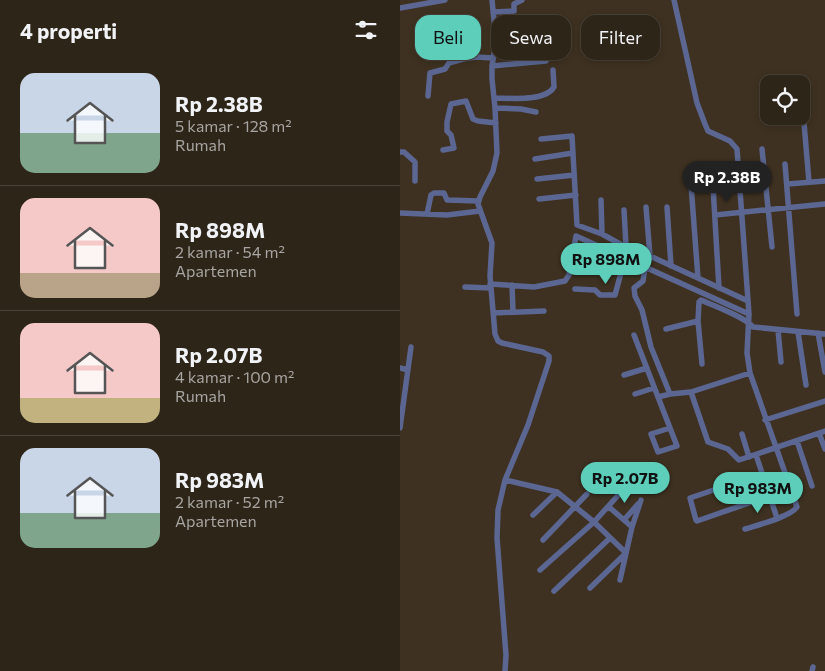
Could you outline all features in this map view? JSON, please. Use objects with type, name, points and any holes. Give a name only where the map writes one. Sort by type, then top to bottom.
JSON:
[{"type":"street","points":[[400,8],[445,0]]},
{"type":"street","points":[[492,0],[493,15]]},
{"type":"street","points":[[493,12],[514,11],[514,4],[522,0]]},
{"type":"street","points":[[674,0],[701,116],[708,131],[737,149],[749,317],[747,353],[750,373],[797,508],[777,518],[745,529]]},
{"type":"street","points":[[428,96],[430,73],[445,69],[449,63],[463,59],[491,58]]},
{"type":"street","points":[[493,60],[496,161],[479,201],[480,211],[492,242],[490,286],[495,334],[498,341],[512,346],[543,352],[549,356],[528,425],[504,480],[496,520],[506,654],[505,671]]},
{"type":"street","points":[[492,66],[546,61]]},
{"type":"street","points":[[494,98],[539,97],[548,94],[554,87],[553,70]]},
{"type":"street","points":[[443,150],[454,148],[451,134],[447,131],[451,104],[466,101],[473,119],[496,123]]},
{"type":"street","points":[[495,108],[521,109],[536,112]]},
{"type":"street","points":[[803,125],[809,182]]},
{"type":"street","points":[[541,139],[572,136],[578,224],[602,234],[629,249],[650,256],[748,301]]},
{"type":"street","points":[[762,149],[772,247]]},
{"type":"street","points":[[400,152],[404,152],[415,162],[415,181]]},
{"type":"street","points":[[535,159],[573,154]]},
{"type":"street","points":[[785,164],[797,314]]},
{"type":"street","points":[[698,278],[690,171],[693,169],[738,168]]},
{"type":"street","points":[[712,169],[719,288]]},
{"type":"street","points":[[537,180],[574,175]]},
{"type":"street","points":[[788,184],[825,181]]},
{"type":"street","points":[[427,214],[431,195],[434,193],[444,193],[447,200],[479,201]]},
{"type":"street","points":[[539,199],[576,195]]},
{"type":"street","points":[[601,200],[602,234]]},
{"type":"street","points":[[715,215],[825,204]]},
{"type":"street","points":[[646,207],[650,256]]},
{"type":"street","points":[[667,207],[671,266]]},
{"type":"street","points":[[624,210],[626,246]]},
{"type":"street","points":[[400,213],[447,215],[480,211]]},
{"type":"street","points":[[465,287],[512,285],[534,287],[565,281],[569,274],[576,236],[749,317],[753,326],[822,333],[825,372]]},
{"type":"street","points":[[576,289],[595,290],[600,295],[615,295],[625,258]]},
{"type":"street","points":[[645,268],[644,281],[634,288],[634,292],[642,310],[651,347],[670,394]]},
{"type":"street","points":[[512,285],[513,312]]},
{"type":"street","points":[[702,364],[698,321],[699,302],[702,300],[740,319],[749,317]]},
{"type":"street","points":[[493,313],[544,311]]},
{"type":"street","points":[[666,329],[698,321]]},
{"type":"street","points":[[778,330],[781,362]]},
{"type":"street","points":[[798,332],[806,385]]},
{"type":"street","points":[[634,335],[677,446],[658,452],[651,434],[670,428]]},
{"type":"street","points":[[400,428],[411,347]]},
{"type":"street","points":[[400,368],[408,370]]},
{"type":"street","points":[[624,375],[647,368]]},
{"type":"street","points":[[658,397],[691,392],[750,373]]},
{"type":"street","points":[[635,394],[654,388]]},
{"type":"street","points":[[691,392],[708,442],[728,448],[739,460],[822,432],[825,449]]},
{"type":"street","points":[[765,420],[825,401]]},
{"type":"street","points":[[742,434],[749,457]]},
{"type":"street","points":[[797,441],[812,486]]},
{"type":"street","points":[[756,455],[777,518]]},
{"type":"street","points":[[761,474],[690,498],[696,520],[769,496]]},
{"type":"street","points":[[504,480],[557,492],[594,522],[626,553]]},
{"type":"street","points":[[540,570],[594,522],[622,491]]},
{"type":"street","points":[[534,515],[557,492]]},
{"type":"street","points":[[543,540],[587,494]]},
{"type":"street","points":[[620,580],[632,527],[641,500],[624,520]]},
{"type":"street","points":[[609,507],[632,527]]},
{"type":"street","points":[[554,592],[610,538]]},
{"type":"street","points":[[590,588],[626,553]]}]
